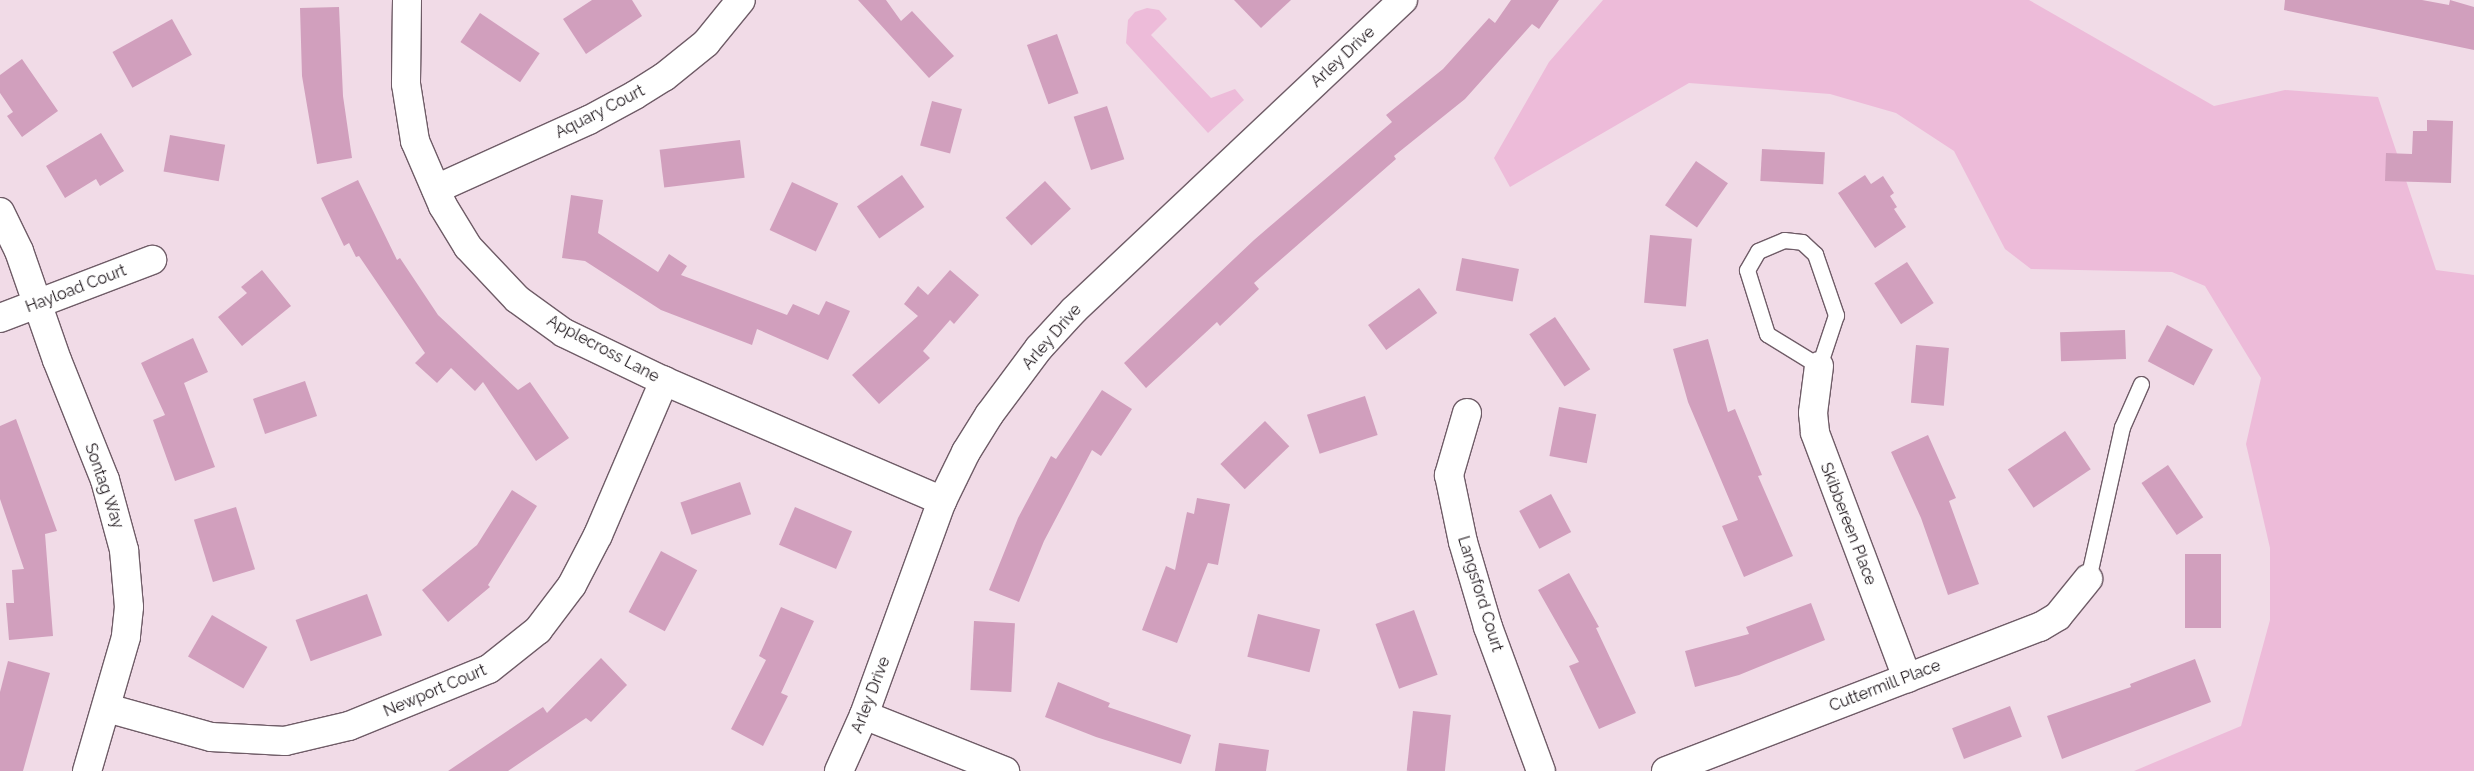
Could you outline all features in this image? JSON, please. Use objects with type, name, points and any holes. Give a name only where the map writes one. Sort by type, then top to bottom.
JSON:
[{"type":"street","name":"Applecross Lane","points":[[407,0],[406,84],[415,141],[436,189],[468,247],[517,299],[564,332],[664,382],[942,501]]},
{"type":"street","name":"Aquary Court","points":[[436,189],[589,120],[635,95],[664,77],[706,43],[741,0]]},
{"type":"street","name":"Arley Drive","points":[[839,771],[864,715],[942,501],[966,452],[989,416],[1039,348],[1068,316],[1402,0]]},
{"type":"street","name":"Sontag Way","points":[[0,212],[19,251],[105,480],[124,550],[129,607],[126,630],[107,708],[87,771]]},
{"type":"street","name":"Hayload Court","points":[[0,318],[152,260]]},
{"type":"street","name":"Skibbereen Place","points":[[1819,366],[1813,413],[1815,433],[1907,678]]},
{"type":"street","name":"Newport Court","points":[[107,708],[211,738],[284,741],[349,726],[489,669],[538,630],[572,585],[598,536],[664,382]]},
{"type":"street","name":"Langsford Court","points":[[1467,413],[1449,476],[1463,542],[1488,626],[1541,771]]},
{"type":"street","name":"Cuttermill Place","points":[[1666,771],[2040,627],[2058,616],[2088,579]]},
{"type":"street","points":[[864,715],[1005,771]]},
{"type":"lane","points":[[1784,240],[1802,242],[1815,254],[1836,315],[1819,366],[1767,334],[1748,270],[1758,251],[1784,240]]},
{"type":"lane","points":[[2088,579],[2122,427],[2140,384]]},
{"type":"shaded area","points":[[1603,0],[2029,0],[2214,106],[2285,90],[2378,97],[2436,270],[2474,275],[2474,771],[2134,771],[2241,726],[2270,620],[2270,548],[2246,444],[2261,378],[2205,286],[2172,272],[2031,269],[2005,249],[1954,151],[1896,113],[1830,94],[1689,83],[1510,187],[1494,158],[1549,62]]},
{"type":"shaded area","points":[[1147,8],[1159,10],[1167,19],[1151,35],[1211,98],[1235,89],[1244,100],[1208,133],[1126,43],[1128,20],[1135,12]]},
{"type":"building","points":[[592,0],[632,0],[642,16],[586,54],[563,19]]},
{"type":"building","points":[[858,0],[886,0],[901,21],[912,11],[954,56],[929,78]]},
{"type":"building","points":[[1234,0],[1291,0],[1261,28]]},
{"type":"building","points":[[1511,0],[1559,0],[1539,29],[1532,24],[1465,99],[1394,156],[1396,159],[1254,283],[1259,289],[1220,326],[1217,322],[1146,388],[1124,363],[1254,240],[1392,122],[1386,115],[1443,69],[1489,18],[1495,23]]},
{"type":"building","points":[[2285,0],[2422,0],[2449,5],[2450,0],[2474,7],[2474,50],[2284,10]]},
{"type":"building","points":[[339,7],[343,96],[352,158],[317,164],[302,76],[300,8]]},
{"type":"building","points":[[480,13],[540,53],[520,82],[460,42]]},
{"type":"building","points":[[172,19],[192,55],[132,88],[113,52]]},
{"type":"building","points":[[1057,34],[1079,93],[1048,104],[1027,45]]},
{"type":"building","points":[[22,59],[58,111],[22,137],[7,116],[13,112],[0,93],[0,75]]},
{"type":"building","points":[[932,101],[962,109],[950,153],[920,145]]},
{"type":"building","points":[[1107,106],[1124,159],[1091,170],[1074,117]]},
{"type":"building","points":[[2427,120],[2453,121],[2451,183],[2385,181],[2386,153],[2412,154],[2413,131],[2427,131]]},
{"type":"building","points":[[101,133],[124,171],[100,186],[96,179],[65,198],[46,166]]},
{"type":"building","points":[[170,135],[225,145],[219,181],[164,171]]},
{"type":"building","points":[[740,140],[745,178],[664,188],[660,150]]},
{"type":"building","points":[[1762,149],[1825,152],[1823,184],[1760,181]]},
{"type":"building","points":[[1696,161],[1728,183],[1697,228],[1665,205]]},
{"type":"building","points":[[902,175],[924,207],[879,238],[857,207]]},
{"type":"building","points":[[1865,175],[1871,184],[1883,176],[1894,193],[1890,196],[1897,207],[1894,209],[1906,227],[1875,248],[1838,193]]},
{"type":"building","points":[[358,180],[397,260],[400,258],[438,315],[518,390],[530,382],[569,438],[536,461],[483,382],[475,391],[451,368],[437,383],[415,363],[425,353],[359,256],[356,257],[349,243],[344,246],[321,198]]},
{"type":"building","points":[[1045,181],[1071,209],[1031,246],[1006,218]]},
{"type":"building","points":[[792,182],[838,204],[816,252],[770,230]]},
{"type":"building","points":[[571,195],[603,200],[598,233],[658,272],[669,254],[687,266],[681,275],[787,315],[793,304],[819,315],[826,301],[850,311],[828,360],[757,329],[752,345],[661,310],[585,261],[562,258]]},
{"type":"building","points":[[1650,235],[1692,239],[1686,306],[1644,303]]},
{"type":"building","points":[[1462,258],[1519,269],[1513,301],[1456,290]]},
{"type":"building","points":[[1907,262],[1934,303],[1901,324],[1874,283]]},
{"type":"building","points":[[262,270],[291,306],[242,346],[218,317],[247,293],[241,287]]},
{"type":"building","points":[[950,270],[979,295],[954,324],[950,320],[923,351],[930,358],[879,404],[852,375],[918,316],[904,304],[918,286],[928,295]]},
{"type":"building","points":[[1419,288],[1437,313],[1386,350],[1368,325]]},
{"type":"building","points":[[1555,317],[1590,369],[1565,387],[1529,334]]},
{"type":"building","points":[[2167,325],[2213,349],[2194,386],[2148,361]]},
{"type":"building","points":[[2125,330],[2126,359],[2061,361],[2060,332]]},
{"type":"building","points":[[193,338],[208,372],[184,383],[215,467],[175,481],[153,420],[165,415],[141,363]]},
{"type":"building","points":[[1708,339],[1728,412],[1735,409],[1762,475],[1758,476],[1793,556],[1744,577],[1722,526],[1738,520],[1688,402],[1673,349]]},
{"type":"building","points":[[1916,345],[1949,348],[1944,406],[1911,403]]},
{"type":"building","points":[[305,381],[317,416],[265,434],[253,399]]},
{"type":"building","points":[[1102,390],[1132,409],[1101,456],[1092,450],[1044,541],[1019,602],[989,590],[1018,518],[1051,456],[1056,459]]},
{"type":"building","points":[[1365,396],[1378,435],[1320,454],[1307,415]]},
{"type":"building","points":[[1559,407],[1596,414],[1587,463],[1549,456]]},
{"type":"building","points":[[16,419],[57,531],[45,534],[53,636],[9,640],[6,603],[14,603],[12,570],[24,569],[0,499],[0,426]]},
{"type":"building","points":[[1265,421],[1289,446],[1245,489],[1220,464]]},
{"type":"building","points":[[2065,431],[2091,469],[2034,508],[2008,470]]},
{"type":"building","points":[[1928,435],[1956,498],[1949,501],[1979,584],[1948,595],[1921,518],[1891,452]]},
{"type":"building","points":[[2168,465],[2203,517],[2177,535],[2141,483]]},
{"type":"building","points":[[740,482],[751,514],[692,535],[680,503]]},
{"type":"building","points":[[512,490],[537,506],[488,585],[490,587],[448,622],[422,590],[477,545]]},
{"type":"building","points":[[1551,494],[1571,532],[1539,549],[1519,511]]},
{"type":"building","points":[[1197,498],[1230,504],[1218,565],[1208,563],[1177,643],[1142,630],[1166,566],[1175,570],[1187,512],[1194,514]]},
{"type":"building","points":[[236,507],[255,569],[213,582],[194,520]]},
{"type":"building","points":[[795,507],[852,531],[836,569],[779,545]]},
{"type":"building","points":[[661,551],[697,570],[665,631],[629,612]]},
{"type":"building","points":[[2185,554],[2221,554],[2221,628],[2185,628]]},
{"type":"building","points":[[1569,573],[1599,627],[1596,628],[1636,713],[1599,729],[1569,666],[1579,662],[1538,590]]},
{"type":"building","points":[[367,594],[382,635],[311,661],[296,620]]},
{"type":"building","points":[[1811,603],[1825,640],[1739,675],[1695,687],[1685,651],[1749,634],[1746,627]]},
{"type":"building","points":[[781,607],[814,621],[781,693],[788,696],[763,746],[731,729],[766,660],[759,656]]},
{"type":"building","points":[[1414,610],[1438,675],[1399,689],[1375,624]]},
{"type":"building","points":[[1258,614],[1320,629],[1309,672],[1247,657]]},
{"type":"building","points":[[212,615],[267,647],[243,689],[188,657]]},
{"type":"building","points":[[974,621],[1015,623],[1011,692],[970,690]]},
{"type":"building","points":[[601,658],[627,685],[591,722],[586,718],[508,771],[448,771],[543,707],[547,713]]},
{"type":"building","points":[[2195,659],[2211,702],[2062,759],[2047,716],[2131,687],[2130,684]]},
{"type":"building","points":[[8,661],[50,673],[23,771],[0,771],[0,692]]},
{"type":"building","points":[[1058,682],[1110,703],[1108,707],[1191,735],[1181,764],[1096,737],[1045,717]]},
{"type":"building","points":[[2010,706],[2022,737],[1964,759],[1952,728]]},
{"type":"building","points":[[1413,711],[1451,715],[1445,771],[1407,771]]},
{"type":"building","points":[[1219,743],[1269,750],[1266,771],[1215,771]]}]
